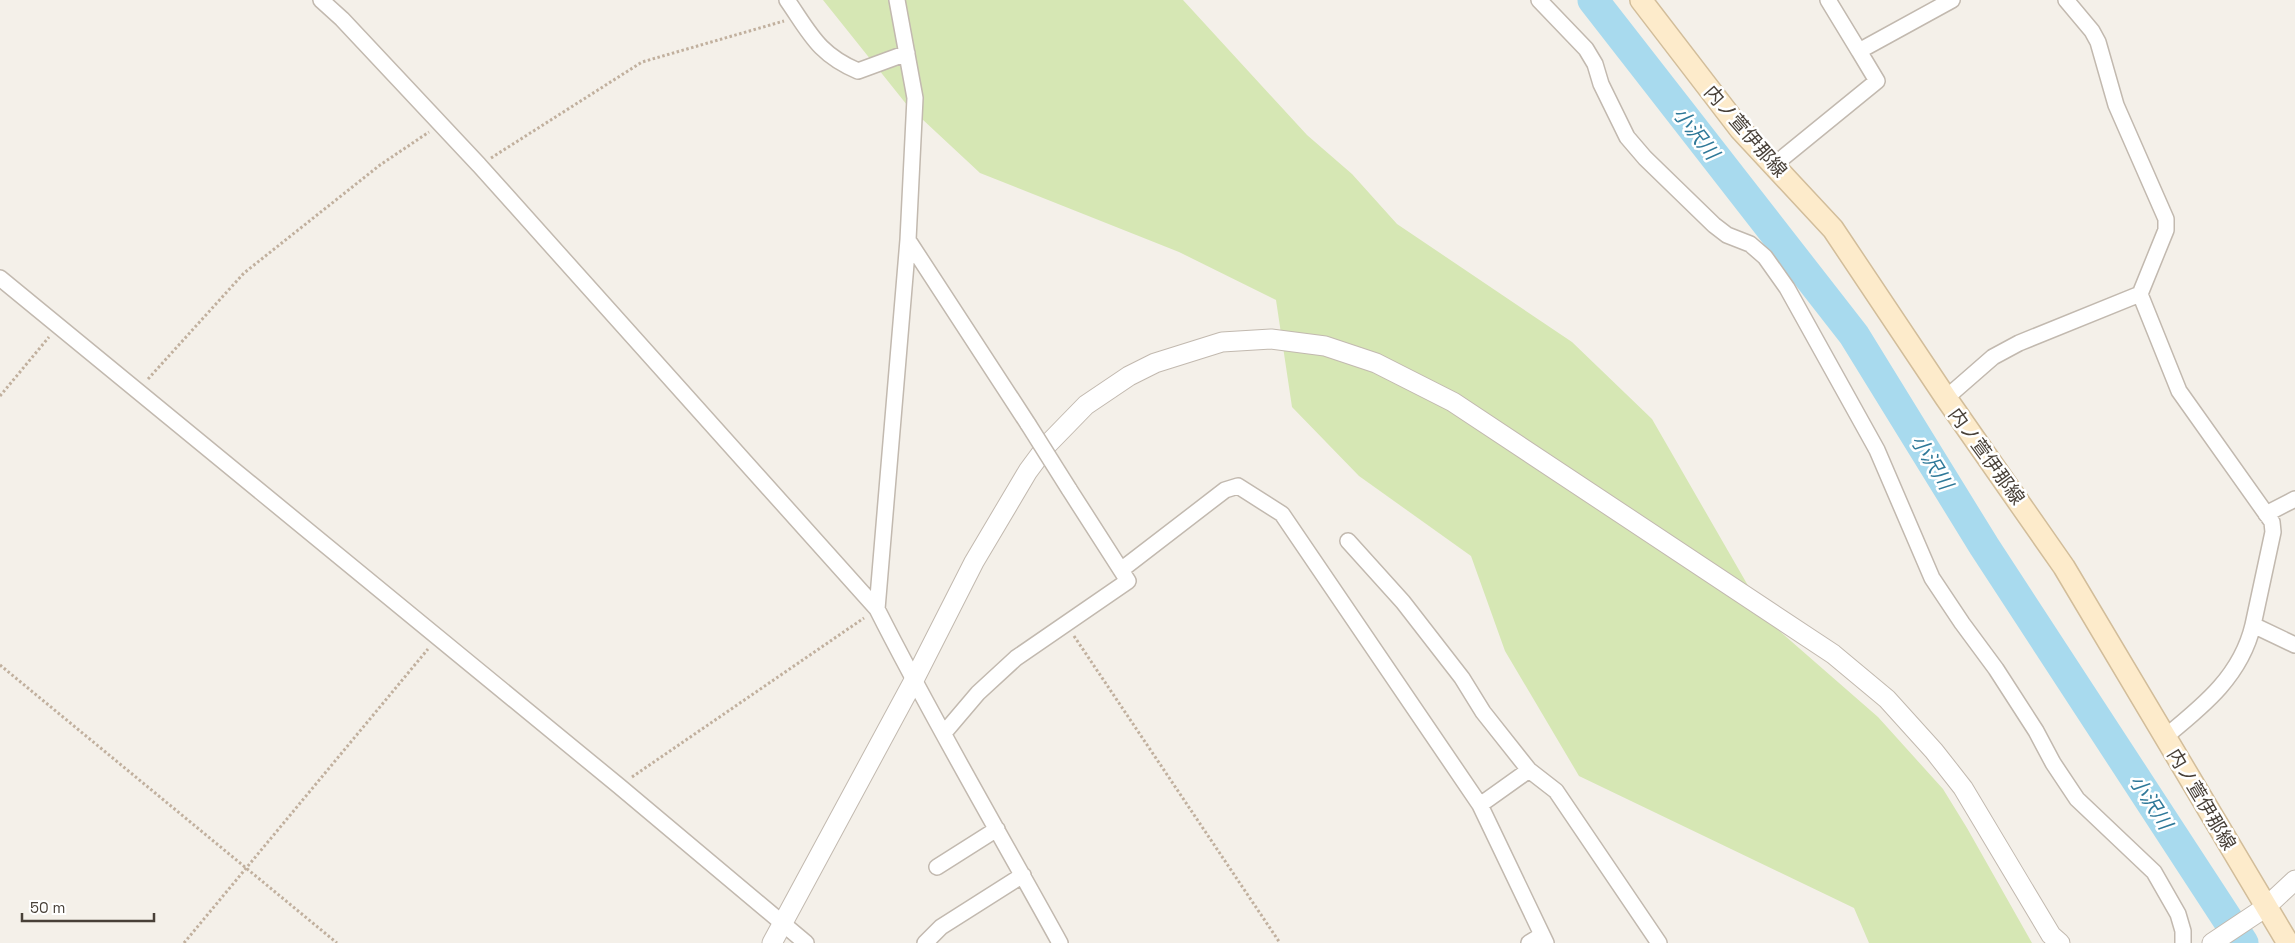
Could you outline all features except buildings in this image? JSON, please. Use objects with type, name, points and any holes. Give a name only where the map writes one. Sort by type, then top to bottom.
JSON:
[{"type":"main road","name":"内ノ萱伊那線","points":[[1641,0],[1740,129],[1833,228],[1946,398],[2064,567],[2165,737],[2262,909],[2288,943]]},
{"type":"street","points":[[321,0],[342,19],[479,165],[877,609],[913,682],[944,733],[1060,943]]},
{"type":"street","points":[[787,0],[819,47],[837,62],[858,71],[907,53]]},
{"type":"street","points":[[877,609],[908,240],[915,98],[897,0]]},
{"type":"street","points":[[1539,0],[1586,49],[1595,64],[1601,84],[1627,137],[1645,158],[1714,225],[1727,235],[1750,244],[1765,257],[1787,288],[1877,450],[1932,578],[1996,669],[2072,792],[2154,872],[2178,914],[2183,931],[2183,943]]},
{"type":"street","points":[[1774,165],[1877,82],[1828,0]]},
{"type":"street","points":[[1859,51],[1952,0]]},
{"type":"street","points":[[2066,0],[2092,31],[2098,42],[2116,105],[2166,219],[2166,230],[2140,294],[2179,391],[2272,522],[2273,532],[2248,644],[2221,688],[2165,737]]},
{"type":"street","points":[[908,240],[1128,581],[1016,658],[978,692],[944,733]]},
{"type":"street","points":[[0,278],[619,786],[806,943]]},
{"type":"street","points":[[1946,398],[1993,357],[2019,343],[2140,294]]},
{"type":"street","points":[[772,943],[913,682],[974,562],[1028,471],[1048,444],[1086,405],[1128,376],[1155,363],[1222,342],[1270,339],[1325,346],[1376,362],[1453,402],[1833,654],[1887,699],[1934,751],[1963,788],[2046,927],[2060,943]]},
{"type":"street","points":[[1121,570],[1225,490],[1238,486],[1282,514],[1480,805],[1544,939],[1529,943]]},
{"type":"street","points":[[2266,514],[2295,499]]},
{"type":"street","points":[[1348,541],[1403,602],[1462,678],[1483,712],[1529,770],[1556,791],[1659,943]]},
{"type":"street","points":[[2253,625],[2295,645]]},
{"type":"street","points":[[1480,805],[1529,770]]},
{"type":"street","points":[[937,867],[997,829]]},
{"type":"street","points":[[925,943],[941,927],[1022,875]]},
{"type":"street","points":[[2212,943],[2262,909],[2295,880]]},
{"type":"path","points":[[479,165],[642,62],[799,17]]},
{"type":"path","points":[[137,391],[244,273],[380,165],[441,125]]},
{"type":"path","points":[[0,396],[59,326]]},
{"type":"path","points":[[619,786],[877,609]]},
{"type":"path","points":[[1065,623],[1280,943]]},
{"type":"path","points":[[184,943],[245,867],[437,638]]},
{"type":"path","points":[[0,665],[338,943]]},
{"type":"green space","points":[[823,0],[1183,0],[1307,135],[1352,174],[1397,224],[1572,342],[1652,419],[1769,622],[1878,717],[1943,789],[2032,943],[1869,943],[1854,908],[1579,776],[1505,651],[1471,556],[1359,476],[1292,407],[1276,300],[1179,252],[980,173],[907,105]]},
{"type":"waterway","name":"小沢川","points":[[1593,0],[1854,335],[1984,546],[2243,943]]}]
